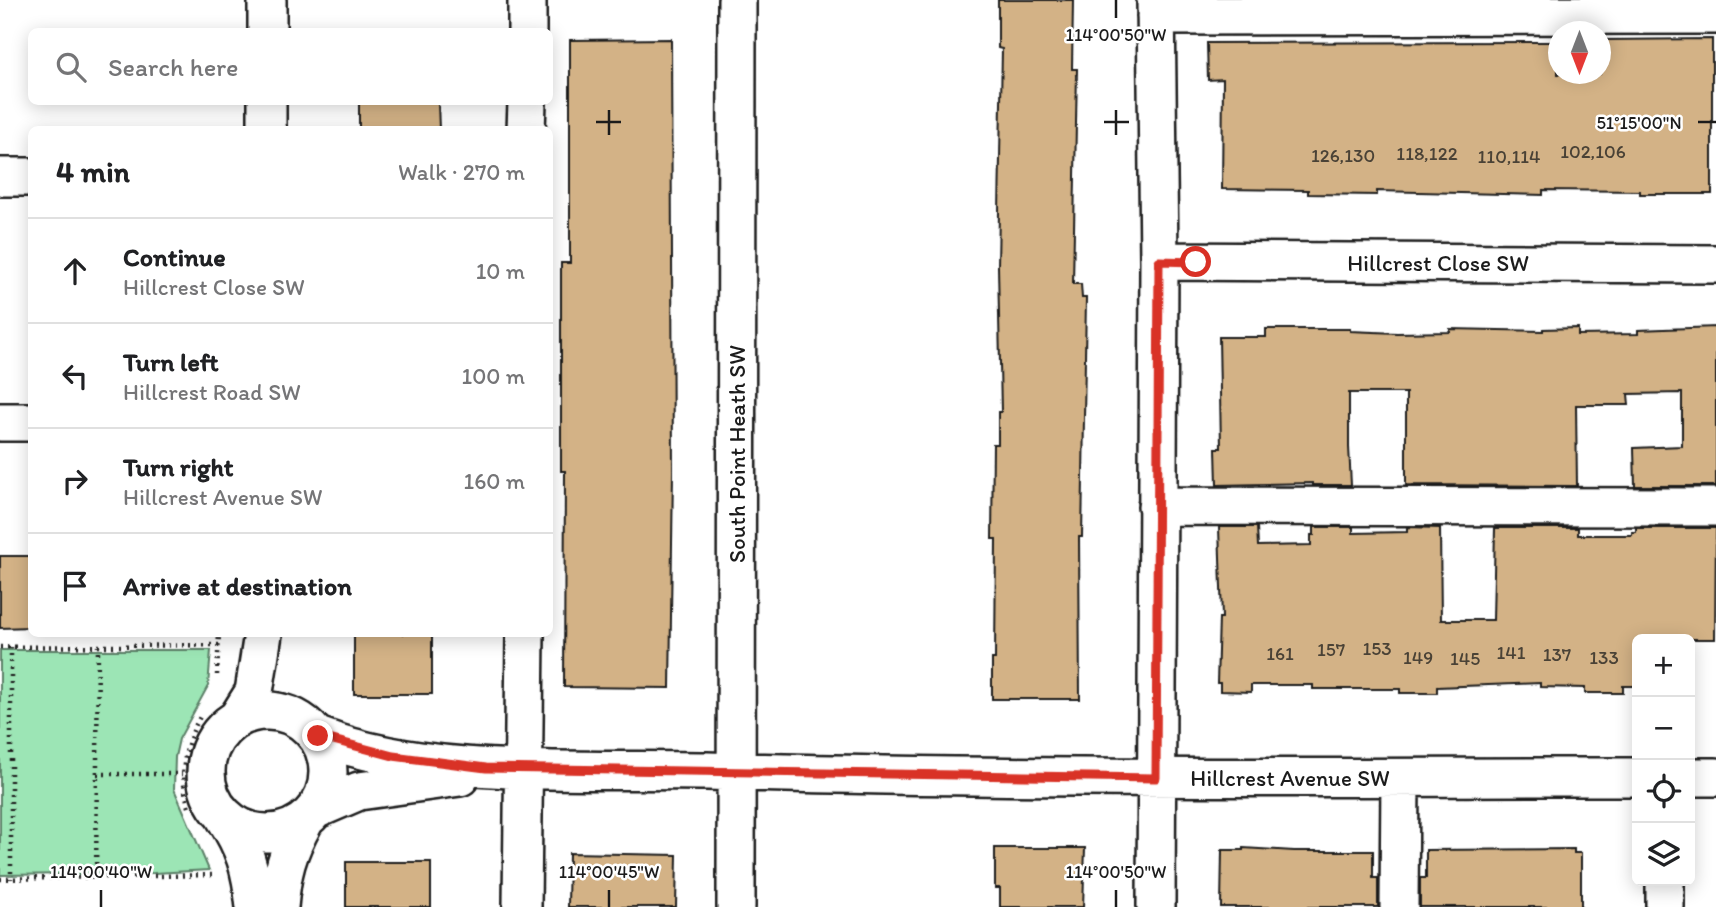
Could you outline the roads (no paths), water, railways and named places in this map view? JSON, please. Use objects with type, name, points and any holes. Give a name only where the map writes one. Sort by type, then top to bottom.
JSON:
[{"type":"street","points":[[267,0],[267,28]]},
{"type":"street","points":[[527,0],[527,28]]},
{"type":"street","name":"South Point Heath SW","points":[[736,907],[737,0]]},
{"type":"street","points":[[1156,907],[1159,261],[1156,8],[1716,15]]},
{"type":"street","points":[[267,105],[267,126]]},
{"type":"street","points":[[526,126],[527,105]]},
{"type":"street","points":[[0,177],[28,177]]},
{"type":"street","name":"Hillcrest Close SW","points":[[1159,261],[1716,264]]},
{"type":"street","points":[[0,422],[28,422]]},
{"type":"street","points":[[1157,506],[1716,507]]},
{"type":"street","points":[[222,712],[254,692],[263,637]]},
{"type":"street","points":[[272,637],[279,681],[327,757],[329,773],[326,794],[290,848],[285,862],[279,907]]},
{"type":"street","points":[[522,907],[525,637]]},
{"type":"street","points":[[222,712],[268,711],[306,727]]},
{"type":"street","points":[[222,712],[219,734],[206,762],[209,817],[245,853],[255,907]]},
{"type":"street","name":"Hillcrest Avenue SW","points":[[306,727],[393,756],[486,768],[1156,778],[1632,777]]},
{"type":"street","name":"Hillcrest Avenue SW","points":[[311,816],[359,791],[523,768]]},
{"type":"street","points":[[1695,777],[1716,777]]},
{"type":"street","points":[[1399,907],[1400,778]]},
{"type":"street","points":[[209,817],[268,834],[288,830],[311,816]]},
{"type":"street","points":[[1665,886],[1665,907]]}]
